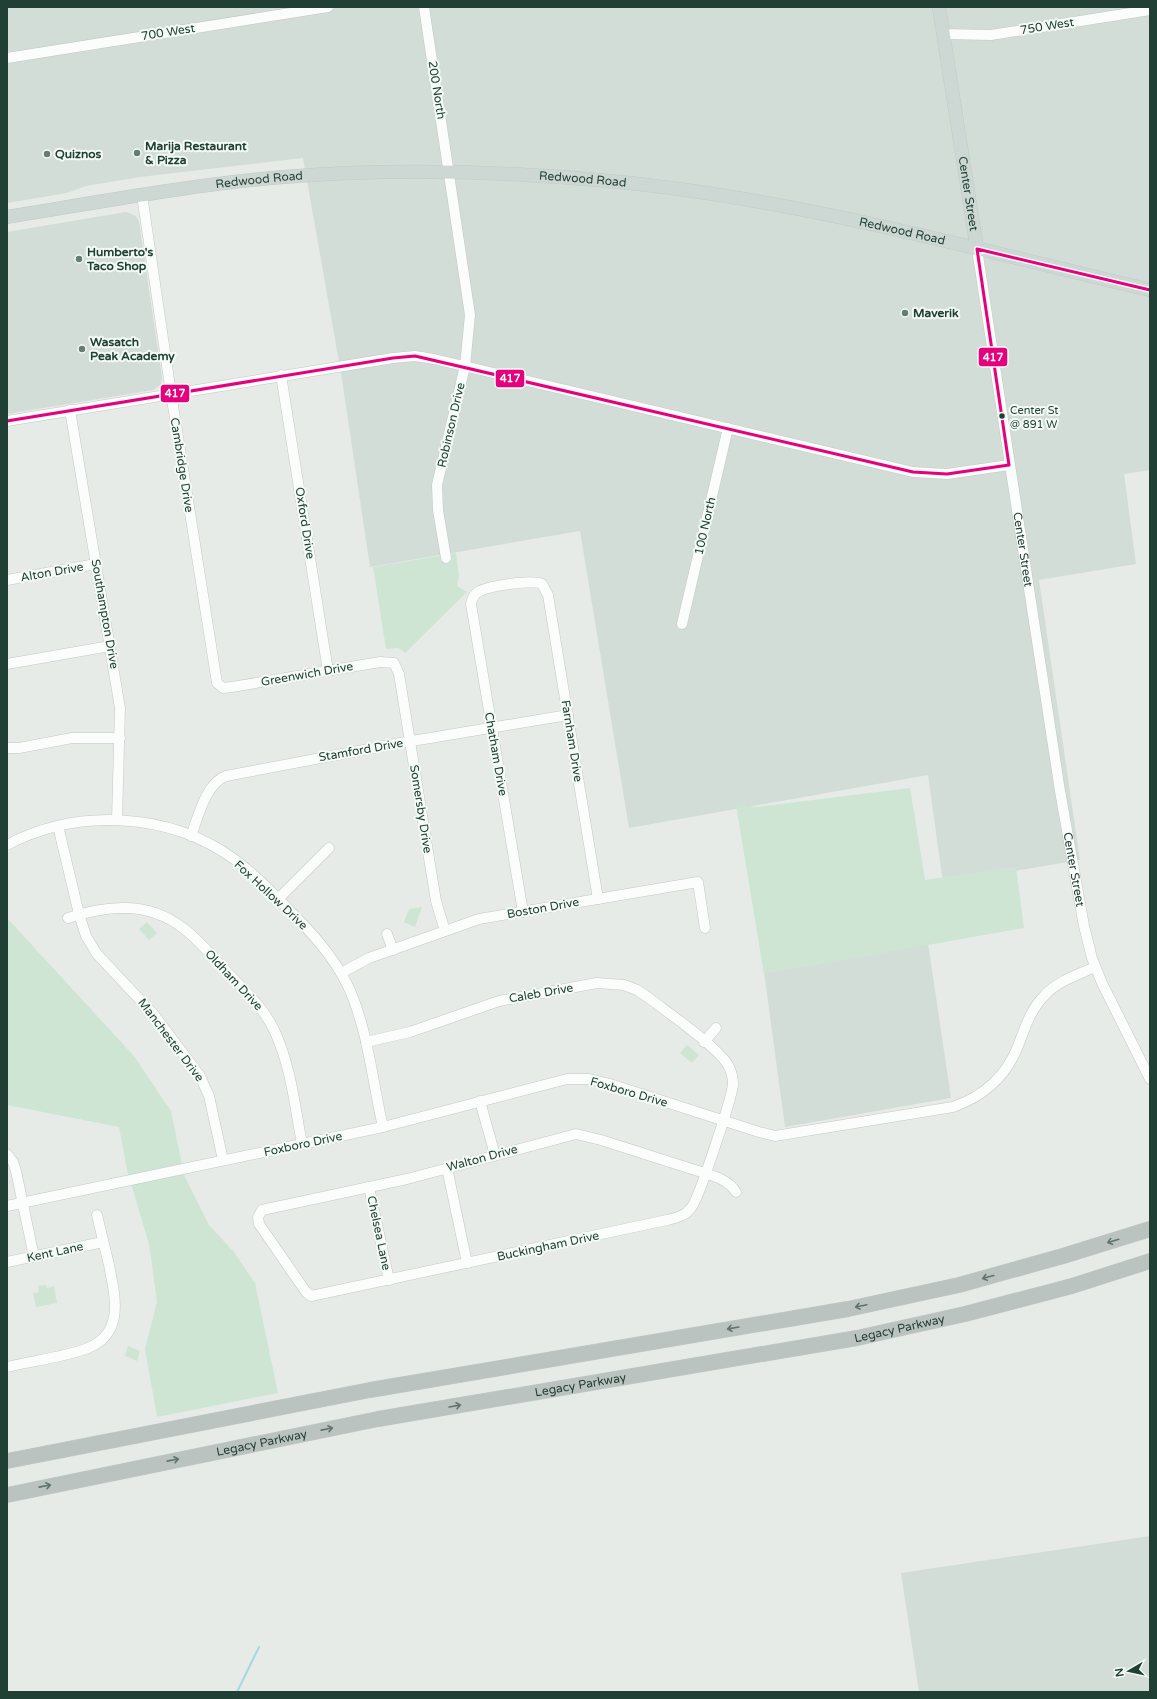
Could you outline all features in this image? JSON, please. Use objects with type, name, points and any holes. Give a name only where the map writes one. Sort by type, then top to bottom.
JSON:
[{"type":"highway","points":[[7,1461],[370,1390],[848,1309],[959,1284],[1063,1256],[1150,1229]]},
{"type":"highway","name":"Legacy Parkway","points":[[7,1495],[378,1419],[857,1338],[965,1314],[1072,1286],[1150,1261]]},
{"type":"main road","name":"Center Street","points":[[938,7],[976,249]]},
{"type":"main road","name":"Redwood Road","points":[[7,217],[142,194],[228,183],[305,176],[382,173],[506,174],[611,181],[726,196],[858,221],[1150,290]]},
{"type":"street","name":"700 West","points":[[7,58],[328,7]]},
{"type":"street","name":"200 North","points":[[424,7],[450,173]]},
{"type":"street","name":"750 West","points":[[943,34],[991,35],[1150,10]]},
{"type":"street","name":"Robinson Drive","points":[[446,558],[438,510],[437,485],[465,366],[470,327],[468,299],[450,173]]},
{"type":"street","name":"Cambridge Drive","points":[[142,194],[170,393],[214,675],[219,686]]},
{"type":"street","name":"Center Street","points":[[976,249],[1062,804],[1084,926],[1095,968],[1150,1079]]},
{"type":"street","points":[[7,421],[170,393],[406,356],[434,359],[465,366],[922,474],[947,474],[1009,465]]},
{"type":"street","name":"Oxford Drive","points":[[281,375],[328,671]]},
{"type":"street","name":"Southampton Drive","points":[[70,410],[120,708],[117,820]]},
{"type":"street","name":"100 North","points":[[682,624],[728,428]]},
{"type":"street","name":"Alton Drive","points":[[7,580],[96,564]]},
{"type":"street","name":"Chatham Drive","points":[[523,912],[472,607],[474,596],[480,591],[530,581],[542,584]]},
{"type":"street","name":"Farnham Drive","points":[[542,584],[548,595],[598,899]]},
{"type":"street","points":[[7,664],[110,646]]},
{"type":"street","name":"Greenwich Drive","points":[[219,686],[232,687],[380,662],[394,663]]},
{"type":"street","name":"Somersby Drive","points":[[394,663],[399,674],[436,904],[446,931]]},
{"type":"street","name":"Stamford Drive","points":[[192,836],[211,788],[221,777],[410,741],[568,714]]},
{"type":"street","points":[[7,748],[19,748],[72,738],[120,738]]},
{"type":"street","name":"Fox Hollow Drive","points":[[7,845],[30,834],[58,826],[88,821],[117,820],[152,824],[192,836],[234,859],[278,899],[318,940],[341,973],[358,1014],[366,1042],[383,1127]]},
{"type":"street","name":"Manchester Drive","points":[[58,826],[79,914],[86,936],[93,949],[155,1016],[203,1082],[211,1103],[223,1160]]},
{"type":"street","points":[[278,899],[329,848]]},
{"type":"street","name":"Boston Drive","points":[[341,973],[365,960],[479,919],[698,882],[705,928]]},
{"type":"street","name":"Oldham Drive","points":[[79,914],[106,908],[134,908],[162,916],[176,923],[190,934],[255,1001],[272,1025],[283,1054],[302,1144]]},
{"type":"street","points":[[68,918],[79,914]]},
{"type":"street","points":[[387,934],[393,950]]},
{"type":"street","name":"Foxboro Drive","points":[[7,1206],[383,1127],[560,1080],[582,1079],[610,1084],[765,1134],[785,1135],[942,1109],[963,1103],[979,1095],[1003,1074],[1013,1057],[1029,1017],[1045,995],[1063,981],[1095,968]]},
{"type":"street","name":"Caleb Drive","points":[[366,1042],[410,1032],[503,1000],[597,983],[610,983],[630,987],[643,993],[704,1042],[725,1061],[732,1076],[732,1091],[722,1120]]},
{"type":"street","points":[[704,1042],[716,1028]]},
{"type":"street","points":[[480,1101],[495,1155]]},
{"type":"street","name":"Buckingham Drive","points":[[311,1296],[677,1218],[687,1213],[694,1204],[722,1120]]},
{"type":"street","name":"Walton Drive","points":[[311,1296],[306,1292],[259,1224],[258,1215],[262,1210],[369,1187],[566,1136],[582,1135],[724,1180],[736,1192]]},
{"type":"street","points":[[7,1154],[14,1166],[34,1257]]},
{"type":"street","points":[[446,1168],[467,1263]]},
{"type":"street","name":"Chelsea Lane","points":[[369,1187],[389,1280]]},
{"type":"street","points":[[7,1367],[83,1350],[97,1343],[105,1336],[113,1321],[116,1305],[104,1242],[97,1215]]},
{"type":"street","name":"Kent Lane","points":[[7,1262],[104,1242]]},
{"type":"shaded area","points":[[7,7],[1150,7],[1150,470],[1124,474],[1136,564],[1039,580],[1080,860],[943,883],[928,775],[629,828],[580,531],[370,567],[341,373],[303,158],[140,177],[86,186],[67,193],[7,203]]},
{"type":"shaded area","points":[[126,212],[136,216],[139,222],[162,377],[161,385],[153,390],[7,414],[7,232]]},
{"type":"shaded area","points":[[928,943],[951,1098],[785,1127],[764,972]]},
{"type":"shaded area","points":[[1150,1536],[1150,1692],[919,1692],[901,1573]]},
{"type":"green space","points":[[456,553],[459,576],[457,586],[467,592],[405,653],[398,648],[386,649],[373,567]]},
{"type":"green space","points":[[910,788],[925,880],[1016,867],[1024,928],[764,974],[736,805],[755,807]]},
{"type":"green space","points":[[422,907],[415,927],[404,922],[409,909]]},
{"type":"green space","points":[[7,918],[134,1056],[171,1111],[184,1175],[209,1225],[234,1252],[255,1283],[278,1393],[157,1417],[145,1349],[157,1302],[149,1244],[127,1170],[119,1127],[7,1105]]},
{"type":"green space","points":[[147,922],[157,933],[149,940],[139,929]]},
{"type":"green space","points":[[687,1045],[699,1055],[692,1063],[680,1053]]},
{"type":"green space","points":[[46,1285],[47,1288],[54,1286],[57,1303],[36,1307],[33,1293],[39,1292],[38,1286]]},
{"type":"green space","points":[[128,1346],[140,1351],[137,1361],[125,1356]]},
{"type":"waterway","points":[[237,1692],[259,1647]]},
{"type":"transit line","name":"417","points":[[977,249],[1009,465]]},
{"type":"transit line","name":"417","points":[[977,249],[1150,290]]},
{"type":"transit line","name":"417","points":[[7,421],[393,358],[415,356],[913,472],[947,474],[1009,465]]},
{"type":"place","name":"Marija Restaurant & Pizza","points":[[137,153]]},
{"type":"place","name":"Quiznos","points":[[47,154]]},
{"type":"place","name":"Humberto's Taco Shop","points":[[79,259]]},
{"type":"place","name":"Maverik","points":[[905,313]]},
{"type":"place","name":"Wasatch Peak Academy","points":[[82,349]]},
{"type":"place","name":"Center St @ 891 W","points":[[1002,416]]}]
